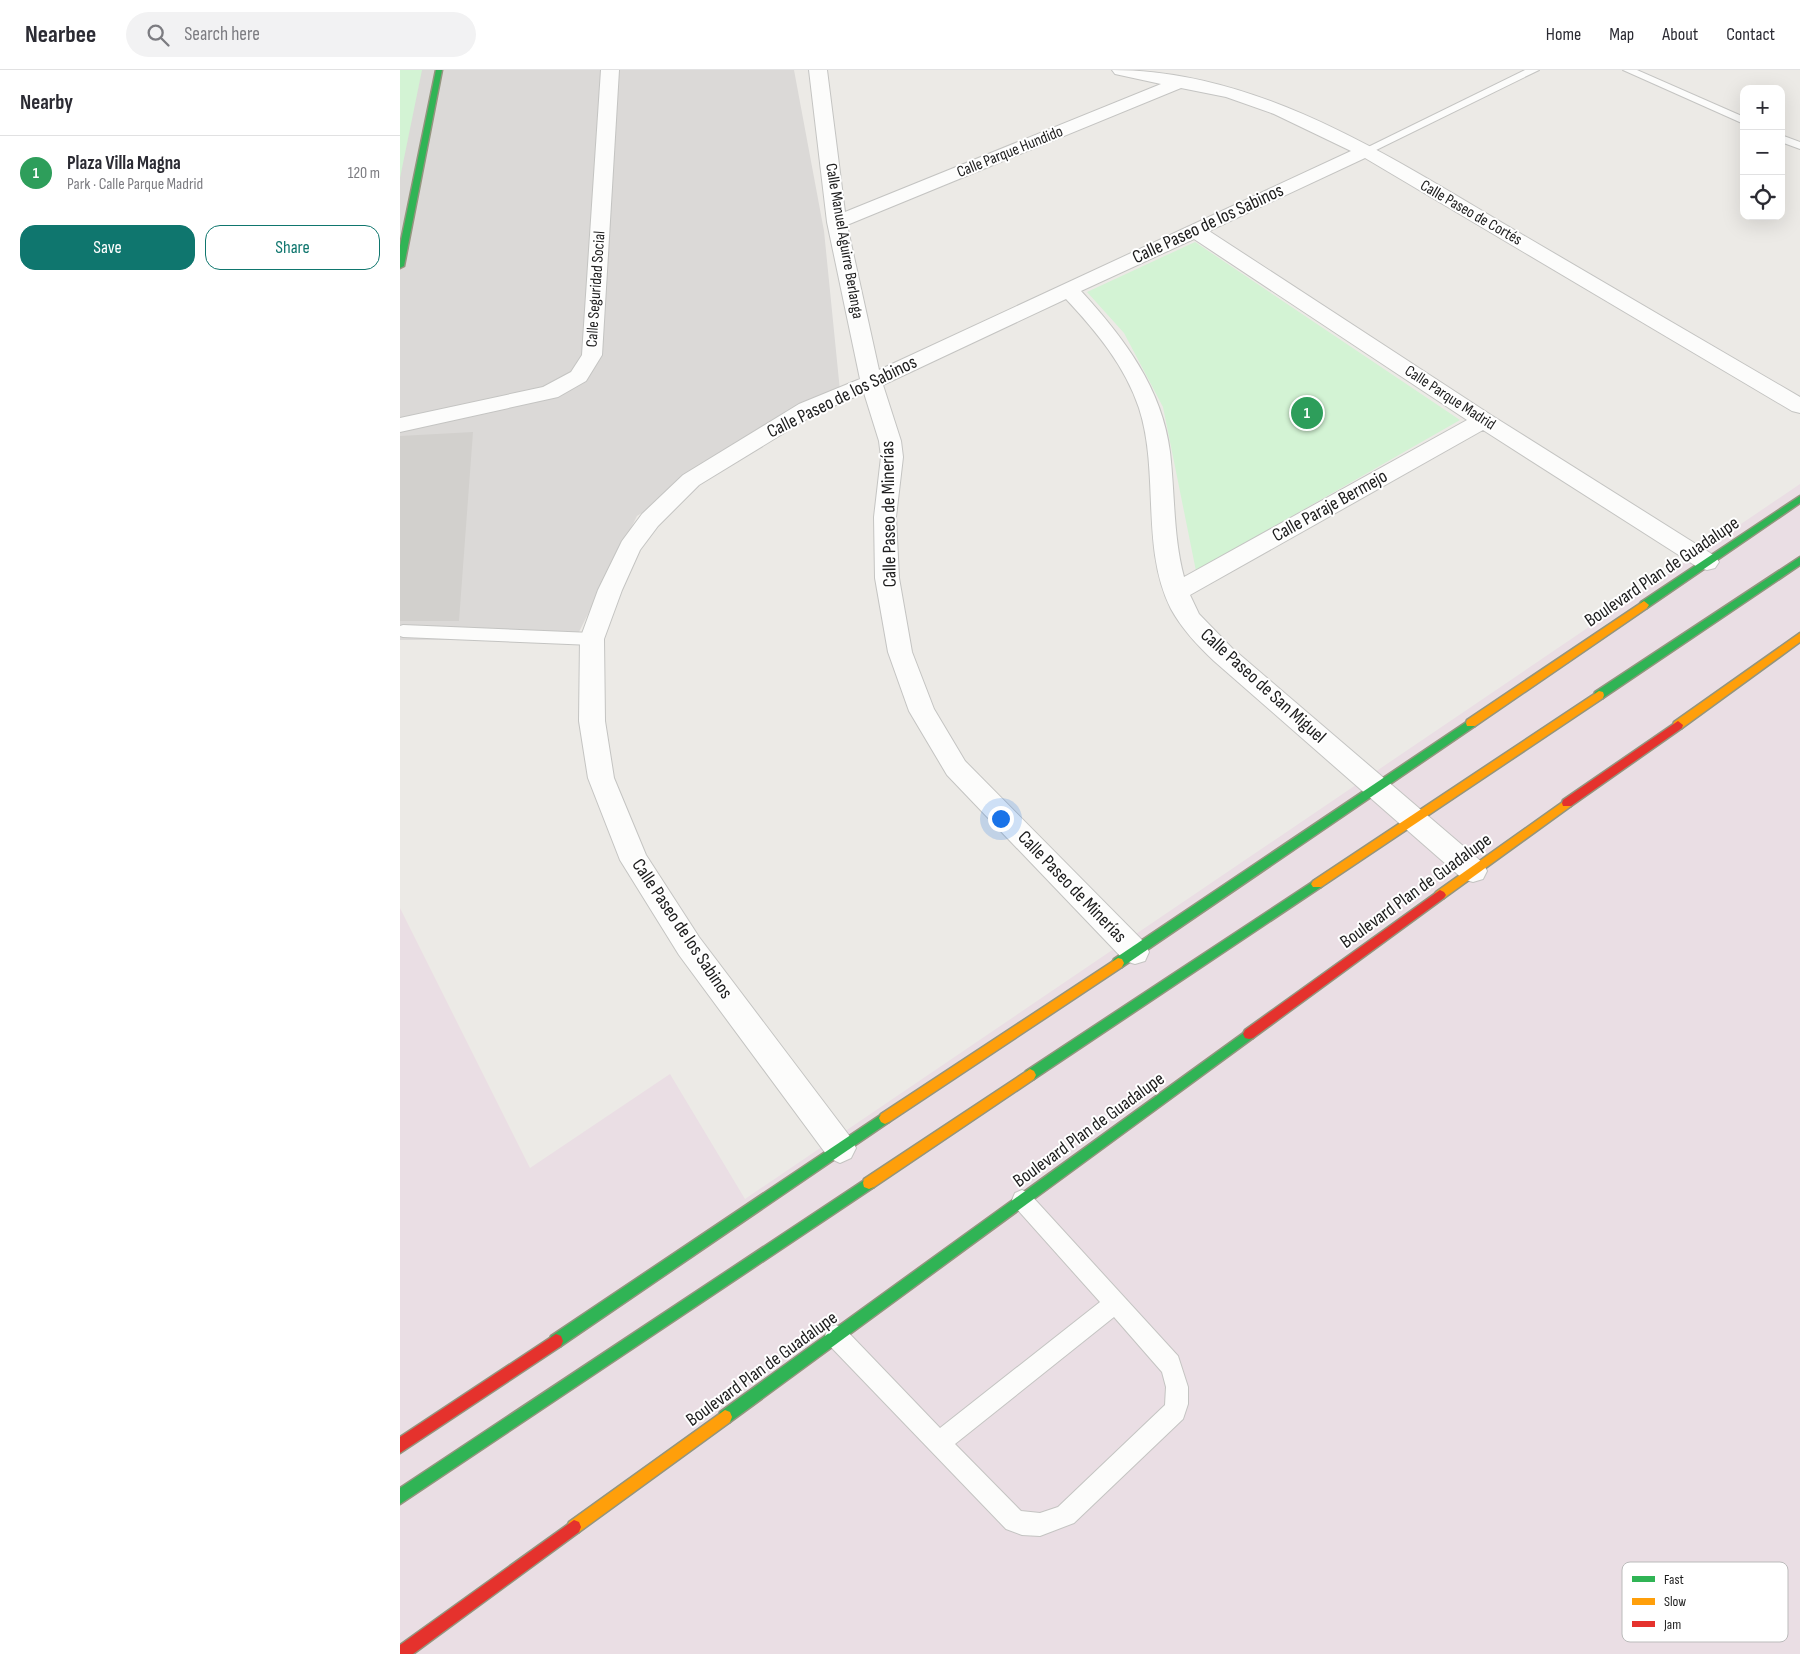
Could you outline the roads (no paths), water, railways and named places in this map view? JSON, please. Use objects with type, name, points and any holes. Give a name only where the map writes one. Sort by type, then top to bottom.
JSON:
[{"type":"main road","points":[[400,266],[439,70]]},
{"type":"main road","name":"Boulevard Plan de Guadalupe","points":[[400,1446],[840,1148],[1135,952],[1800,499]]},
{"type":"main road","points":[[400,1497],[1800,560]]},
{"type":"main road","name":"Boulevard Plan de Guadalupe","points":[[400,1654],[1473,871],[1800,637]]},
{"type":"street","name":"Calle Seguridad Social","points":[[400,425],[542,395],[565,388],[581,377],[588,367],[592,355],[610,70]]},
{"type":"street","name":"Calle Manuel Aguirre Berlanga","points":[[818,70],[837,222],[871,382]]},
{"type":"street","name":"Calle Paseo de Cortés","points":[[1121,70],[1182,81],[1230,93],[1280,110],[1366,151],[1800,406]]},
{"type":"street","name":"Calle Parque Hundido","points":[[837,222],[1182,81]]},
{"type":"street","name":"Calle Paseo de los Sabinos","points":[[840,1148],[689,946],[634,860],[601,778],[592,721],[592,640],[610,590],[630,547],[650,520],[690,480],[807,409],[871,382],[1366,151]]},
{"type":"street","name":"Calle Parque Madrid","points":[[1194,230],[1483,420],[1707,562]]},
{"type":"street","name":"Calle Paseo de San Miguel","points":[[1069,290],[1106,330],[1128,363],[1143,393],[1155,429],[1168,556],[1176,592],[1183,609],[1196,626],[1225,656],[1376,787],[1415,817],[1473,871]]},
{"type":"street","name":"Calle Paseo de Minerías","points":[[871,382],[890,441],[892,457],[885,517],[887,578],[900,652],[922,712],[956,768],[1135,952]]},
{"type":"street","name":"Calle Paraje Bermejo","points":[[1176,592],[1483,420]]},
{"type":"lane","name":"Calle Paseo de los Sabinos","points":[[1366,151],[1534,70]]},
{"type":"lane","points":[[1628,70],[1740,119]]},
{"type":"lane","points":[[1785,140],[1800,146]]},
{"type":"lane","points":[[403,631],[592,640]]},
{"type":"lane","points":[[836,1336],[1014,1521],[1030,1526],[1048,1524],[1066,1515],[1175,1411],[1179,1393],[1177,1380],[1170,1364],[1022,1200]]},
{"type":"lane","points":[[938,1443],[1116,1303]]},
{"type":"place","name":"Plaza Villa Magna","points":[[1307,413]]}]
